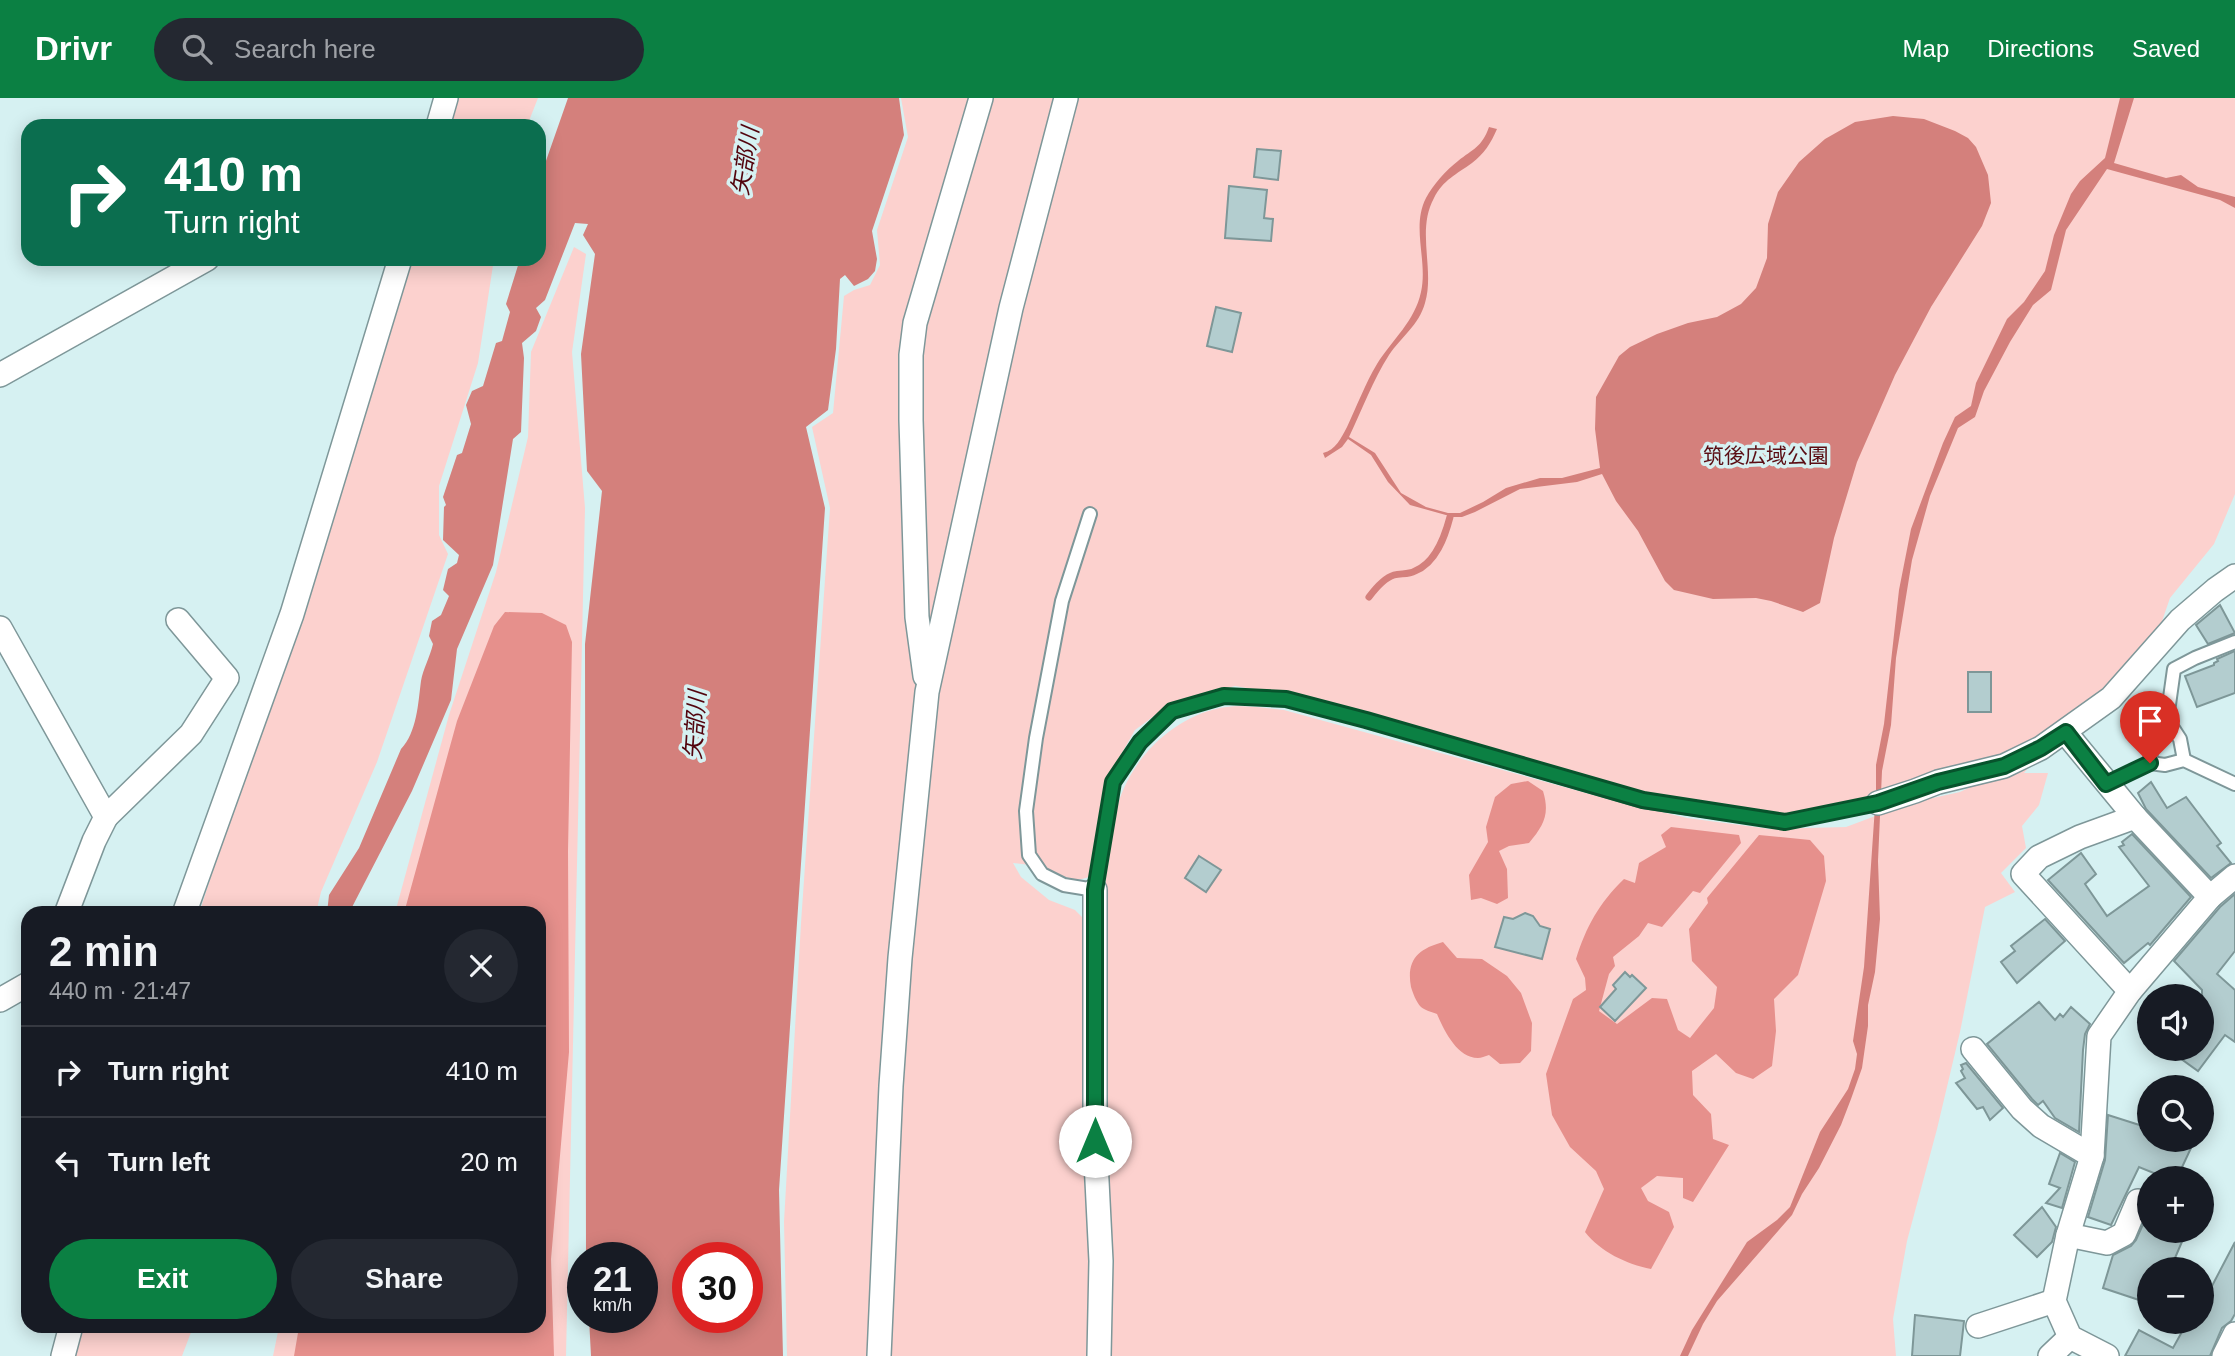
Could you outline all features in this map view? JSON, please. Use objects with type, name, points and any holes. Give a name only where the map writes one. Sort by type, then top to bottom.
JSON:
[{"type":"street","points":[[440,119],[446,98]]},
{"type":"street","points":[[928,692],[917,617],[911,355],[915,323],[981,98]]},
{"type":"street","points":[[879,1356],[891,1086],[900,958],[928,692],[1011,308],[1066,98]]},
{"type":"street","points":[[0,375],[194,266]]},
{"type":"street","points":[[187,906],[292,614],[398,266]]},
{"type":"street","points":[[1878,803],[1938,782],[2004,766],[2041,748],[2111,698],[2180,620],[2235,576]]},
{"type":"street","points":[[69,906],[106,817],[191,734],[227,678],[178,620]]},
{"type":"street","points":[[0,628],[106,817]]},
{"type":"street","points":[[2066,732],[2106,784],[2210,897]]},
{"type":"street","points":[[2130,991],[2023,874],[2039,857],[2080,837],[2135,817]]},
{"type":"street","points":[[2107,1356],[2070,1336],[2054,1301],[2068,1235],[2092,1156],[2099,1036],[2130,991],[2210,897],[2235,876]]},
{"type":"street","points":[[1095,890],[1095,1141],[1101,1261],[1099,1356]]},
{"type":"street","points":[[0,1000],[21,988]]},
{"type":"street","points":[[1973,1049],[2022,1109],[2041,1126],[2092,1156]]},
{"type":"street","points":[[2068,1235],[2107,1243],[2124,1234],[2137,1201]]},
{"type":"street","points":[[1978,1326],[2054,1301]]},
{"type":"street","points":[[63,1356],[69,1333]]},
{"type":"street","points":[[2224,1356],[2235,1334]]},
{"type":"street","points":[[2050,1356],[2070,1336]]},
{"type":"lane","points":[[1090,514],[1062,601],[1036,738],[1026,811],[1029,855],[1042,874],[1063,885],[1095,890],[1113,782],[1140,742],[1172,711],[1224,696],[1286,699],[1643,800],[1785,822],[1878,803]]},
{"type":"lane","points":[[2150,763],[2152,740],[2167,719],[2174,669],[2235,642]]},
{"type":"lane","points":[[2167,719],[2180,739],[2183,760]]},
{"type":"lane","points":[[2106,784],[2150,763],[2165,765],[2183,760],[2235,784]]},
{"type":"green space","points":[[450,98],[538,98],[530,119],[444,119]]},
{"type":"green space","name":"筑後広域公園","points":[[901,98],[2235,98],[2235,494],[2214,544],[2170,598],[2160,627],[2112,687],[2037,748],[1845,803],[1789,816],[1754,816],[1649,794],[1306,698],[1235,686],[1173,702],[1135,730],[1106,781],[1091,876],[1074,879],[1048,869],[1013,863],[1021,877],[1049,900],[1075,910],[1087,922],[1103,922],[1111,833],[1124,787],[1133,771],[1156,743],[1170,731],[1202,713],[1228,707],[1284,710],[1604,798],[1687,818],[1770,829],[1846,827],[1910,803],[1960,792],[2039,755],[2024,773],[2048,773],[2039,805],[2022,826],[2026,848],[2001,873],[2015,892],[1985,907],[1960,1032],[1907,1241],[1893,1319],[1896,1356],[787,1356],[784,1222],[801,923],[830,508],[812,427],[833,413],[844,296],[870,285],[880,265],[877,230],[908,137]]},
{"type":"green space","points":[[574,247],[586,254],[572,352],[585,508],[566,1356],[273,1356],[278,1333],[546,1333],[546,906],[397,906],[449,715],[496,572],[528,437],[531,352]]},
{"type":"green space","points":[[400,266],[493,266],[478,363],[439,486],[439,535],[448,554],[377,762],[321,892],[318,906],[202,906]]},
{"type":"green space","points":[[72,1333],[191,1333],[182,1356],[66,1356]]},
{"type":"shaded area","points":[[505,612],[542,613],[566,625],[572,642],[568,851],[569,1052],[551,1259],[554,1356],[294,1356],[298,1333],[546,1333],[546,906],[406,906],[457,721],[494,626]]},
{"type":"shaded area","points":[[1528,781],[1543,791],[1546,813],[1542,825],[1529,843],[1509,846],[1499,851],[1507,869],[1508,898],[1497,904],[1481,898],[1471,900],[1469,875],[1488,842],[1486,827],[1495,797],[1511,784]]},
{"type":"shaded area","points":[[1671,827],[1739,835],[1741,843],[1700,893],[1693,891],[1662,927],[1648,923],[1639,936],[1613,957],[1615,966],[1609,974],[1599,1011],[1617,1024],[1652,998],[1667,999],[1678,1030],[1690,1038],[1714,1008],[1717,987],[1692,961],[1689,929],[1708,903],[1707,898],[1759,835],[1810,840],[1824,856],[1826,881],[1798,975],[1774,999],[1776,1031],[1772,1066],[1753,1079],[1736,1073],[1716,1054],[1692,1071],[1693,1095],[1711,1114],[1713,1139],[1729,1145],[1693,1202],[1683,1198],[1683,1178],[1657,1176],[1641,1188],[1648,1201],[1669,1212],[1674,1227],[1651,1269],[1615,1256],[1599,1246],[1585,1232],[1604,1189],[1596,1171],[1570,1147],[1552,1115],[1546,1074],[1573,999],[1586,990],[1585,978],[1576,959],[1589,926],[1600,906],[1624,879],[1635,883],[1639,863],[1666,847],[1661,835]]},
{"type":"shaded area","points":[[1443,942],[1457,958],[1482,959],[1507,976],[1521,993],[1532,1023],[1531,1051],[1520,1063],[1500,1064],[1489,1055],[1470,1057],[1452,1042],[1437,1014],[1422,1008],[1418,1003],[1411,987],[1412,963],[1421,952]]},
{"type":"water","name":"矢部川","points":[[568,98],[899,98],[904,135],[872,231],[877,259],[875,271],[868,279],[854,286],[845,275],[840,279],[836,349],[828,410],[806,427],[825,508],[779,1190],[783,1356],[591,1356],[590,1333],[658,1333],[658,1242],[586,1242],[585,644],[602,491],[587,471],[581,354],[595,254],[583,235],[588,224],[575,223],[545,300],[536,308],[541,317],[536,331],[522,343],[524,358],[521,432],[513,439],[493,565],[457,649],[451,700],[412,791],[353,906],[328,906],[329,895],[359,848],[401,749],[414,726],[422,676],[433,644],[429,636],[432,621],[441,615],[449,596],[443,590],[448,569],[457,563],[459,555],[443,540],[446,505],[443,497],[471,424],[466,405],[472,391],[483,386],[496,343],[502,341],[510,312],[506,304],[518,266],[546,266],[546,161]]},
{"type":"water","points":[[2120,98],[2134,98],[2114,163],[2166,178],[2181,175],[2198,187],[2235,197],[2235,208],[2220,200],[2107,169],[2066,230],[2051,290],[2033,305],[2010,342],[1984,391],[1975,417],[1958,428],[1930,496],[1912,560],[1896,658],[1891,725],[1882,771],[1878,861],[1880,919],[1862,1068],[1841,1125],[1792,1215],[1717,1301],[1688,1356],[1680,1356],[1692,1330],[1747,1242],[1790,1207],[1820,1132],[1848,1089],[1855,1069],[1857,1054],[1853,1041],[1864,967],[1876,765],[1884,724],[1899,590],[1911,529],[1955,417],[1971,406],[1976,383],[2007,319],[2024,302],[2045,271],[2054,235],[2071,194],[2080,181],[2105,158]]},
{"type":"water","points":[[1893,116],[1924,119],[1968,138],[1976,147],[1988,175],[1991,203],[1982,226],[1931,307],[1895,375],[1857,462],[1834,538],[1820,603],[1803,612],[1756,598],[1713,599],[1674,590],[1665,581],[1638,531],[1616,501],[1602,474],[1577,482],[1520,489],[1475,512],[1453,517],[1410,505],[1388,482],[1371,455],[1348,439],[1342,447],[1325,458],[1323,453],[1335,446],[1340,439],[1373,372],[1418,302],[1423,280],[1420,221],[1426,198],[1444,173],[1480,143],[1489,127],[1497,129],[1484,152],[1446,182],[1434,198],[1426,224],[1428,290],[1425,303],[1414,324],[1383,365],[1349,437],[1375,453],[1401,493],[1426,507],[1448,513],[1460,513],[1506,488],[1540,478],[1562,478],[1600,468],[1595,429],[1596,397],[1619,356],[1630,347],[1657,334],[1688,323],[1717,317],[1741,304],[1756,288],[1767,258],[1768,224],[1778,192],[1799,162],[1825,139],[1855,122]]},
{"type":"building","points":[[1257,149],[1281,151],[1278,180],[1254,177]]},
{"type":"building","points":[[1229,186],[1267,190],[1264,218],[1273,219],[1271,241],[1225,238]]},
{"type":"building","points":[[1216,307],[1241,313],[1232,352],[1207,346]]},
{"type":"building","points":[[2220,605],[2235,633],[2208,644],[2196,625]]},
{"type":"building","points":[[2235,651],[2235,693],[2197,707],[2185,676],[2214,665],[2217,659]]},
{"type":"building","points":[[1968,672],[1991,672],[1991,712],[1968,712]]},
{"type":"building","points":[[2151,782],[2167,808],[2186,797],[2221,843],[2217,846],[2231,863],[2211,878],[2146,809],[2138,793]]},
{"type":"building","points":[[2132,834],[2191,897],[2150,945],[2148,943],[2124,963],[2048,880],[2081,853],[2096,874],[2085,884],[2107,916],[2149,886],[2119,847],[2124,845],[2122,842]]},
{"type":"building","points":[[1199,856],[1221,870],[1206,892],[1185,878]]},
{"type":"building","points":[[2235,894],[2235,951],[2217,974],[2235,990],[2235,1042],[2225,1035],[2214,1050],[2214,984],[2196,984],[2174,961],[2220,907]]},
{"type":"building","points":[[1525,913],[1533,916],[1540,926],[1550,929],[1542,959],[1495,947],[1504,917],[1513,919]]},
{"type":"building","points":[[2045,919],[2065,941],[2017,983],[2001,962],[2015,951],[2011,946]]},
{"type":"building","points":[[1625,972],[1646,988],[1615,1021],[1600,1007],[1616,989],[1613,985]]},
{"type":"building","points":[[2039,1002],[2055,1020],[2060,1014],[2063,1017],[2071,1007],[2090,1024],[2085,1034],[2083,1050],[2079,1132],[2055,1118],[2043,1101],[2038,1105],[1987,1044]]},
{"type":"building","points":[[2184,1061],[2206,1061],[2198,1071]]},
{"type":"building","points":[[1966,1063],[2003,1108],[1990,1120],[1983,1107],[1977,1109],[1956,1083],[1965,1078],[1961,1065]]},
{"type":"building","points":[[2108,1115],[2137,1124],[2137,1152],[2189,1152],[2183,1166],[2137,1166],[2111,1225],[2088,1217],[2105,1160]]},
{"type":"building","points":[[2060,1153],[2075,1162],[2062,1208],[2046,1203],[2060,1188],[2049,1184]]},
{"type":"building","points":[[2042,1207],[2056,1227],[2052,1242],[2037,1257],[2014,1235]]},
{"type":"building","points":[[2137,1238],[2137,1243],[2181,1243],[2175,1257],[2137,1257],[2137,1299],[2103,1288],[2113,1255],[2131,1246]]},
{"type":"building","points":[[2235,1242],[2235,1314],[2222,1328],[2210,1356],[2125,1356],[2137,1334],[2147,1334],[2173,1348],[2181,1334],[2214,1334],[2214,1282]]},
{"type":"building","points":[[1915,1315],[1964,1321],[1960,1356],[1912,1356]]},
{"type":"waterway","points":[[1369,597],[1387,579],[1412,572],[1429,562],[1442,540],[1450,517]]},
{"type":"route","points":[[1095,1141],[1095,890],[1113,782],[1140,742],[1172,711],[1224,696],[1286,699],[1643,800],[1785,822],[1878,803],[1938,782],[2004,766],[2066,732],[2106,784],[2150,763]]}]
